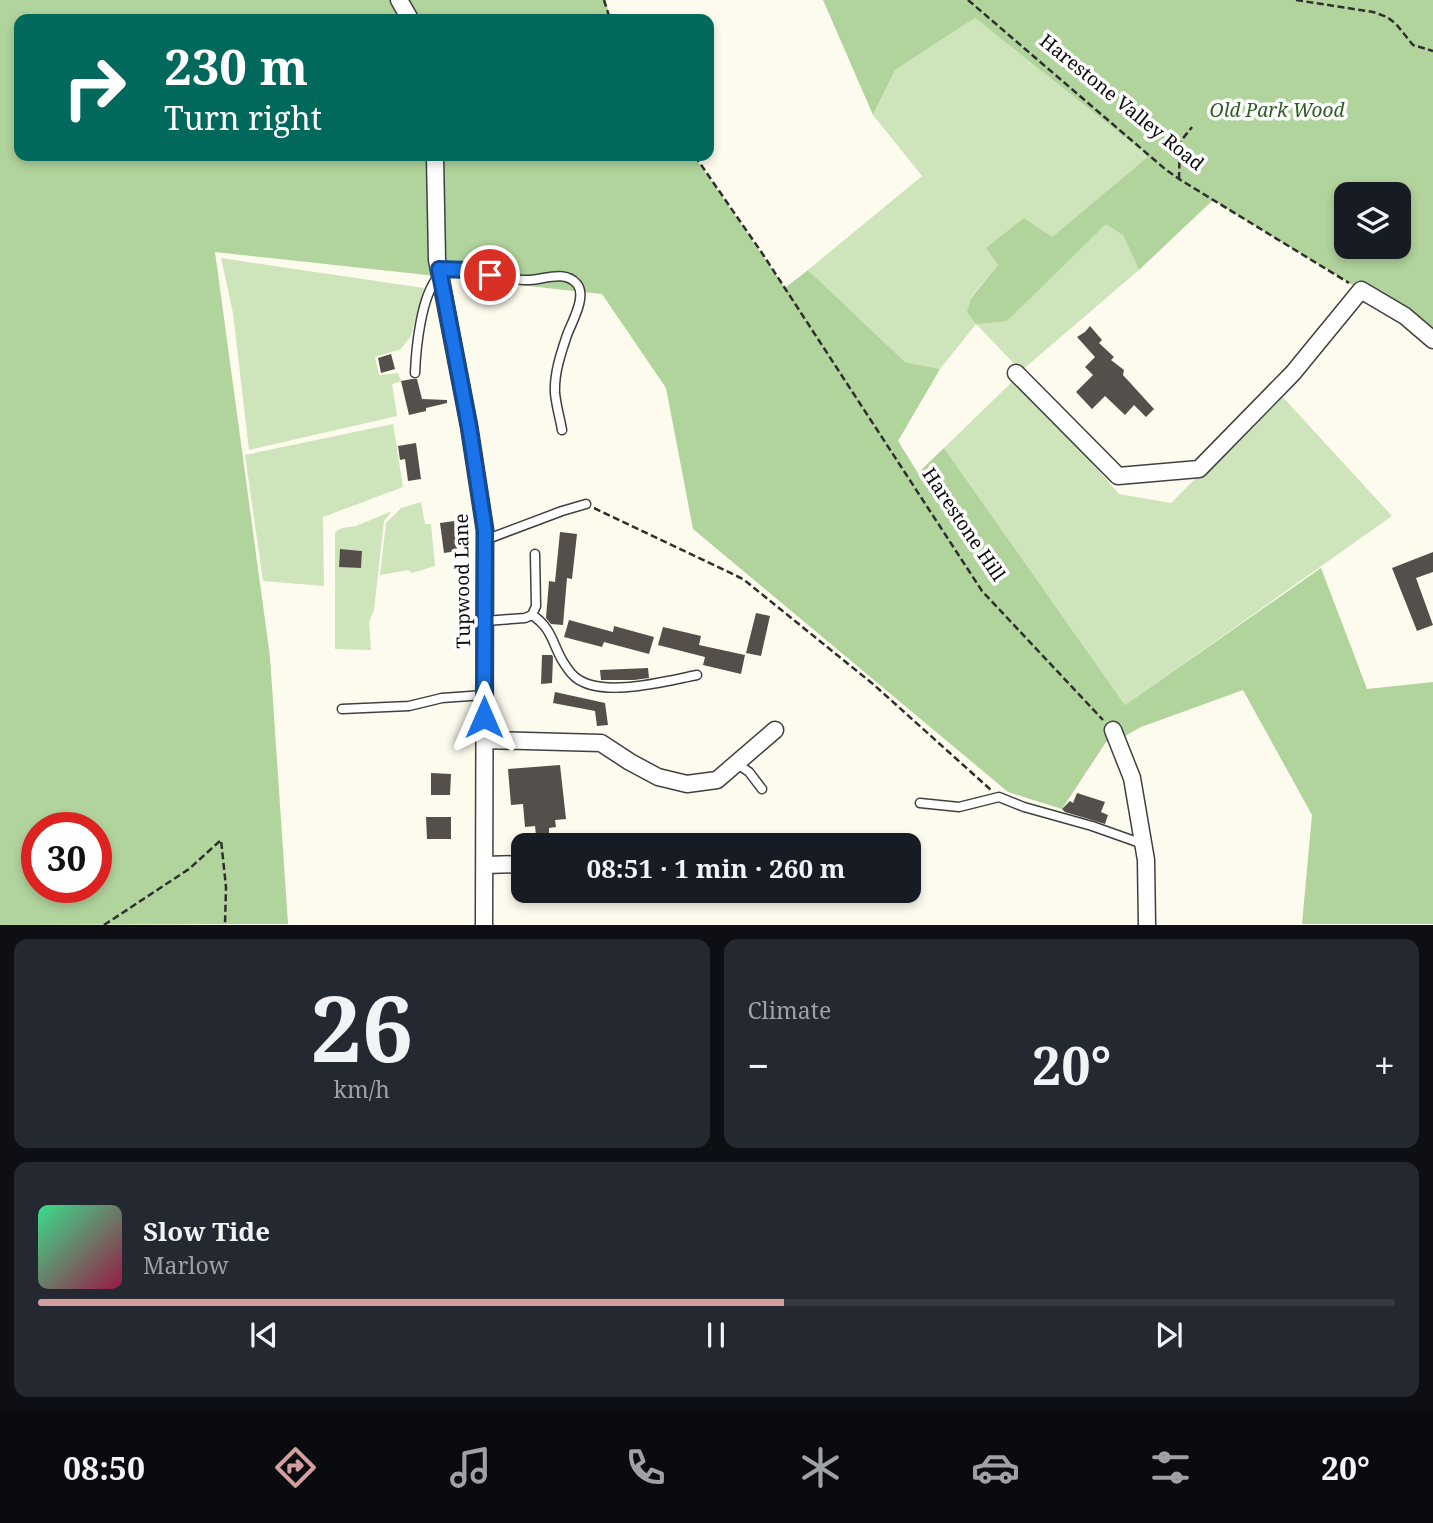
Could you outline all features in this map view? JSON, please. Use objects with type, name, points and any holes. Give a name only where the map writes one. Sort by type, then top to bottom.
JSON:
[{"type":"street","name":"Tupwood Lane","points":[[435,161],[438,260],[485,530],[484,925]]},
{"type":"street","points":[[1016,373],[1118,476],[1199,468],[1293,373],[1361,290],[1405,316],[1433,341]]},
{"type":"street","points":[[485,740],[601,743],[658,776],[687,784],[716,780],[775,730]]},
{"type":"street","points":[[1113,730],[1132,778],[1146,860],[1147,925]]},
{"type":"street","points":[[485,865],[511,864]]},
{"type":"lane","points":[[415,373],[417,336],[429,292],[440,272],[470,270],[510,279],[531,280],[561,276],[576,283],[580,290],[580,303],[562,350],[556,375],[555,393],[562,430]]},
{"type":"lane","points":[[485,540],[586,504]]},
{"type":"lane","points":[[485,621],[532,615],[536,606],[535,554]]},
{"type":"lane","points":[[532,615],[542,621],[562,660],[575,677],[590,685],[620,688],[697,675]]},
{"type":"lane","points":[[342,709],[409,706],[442,698],[484,695]]},
{"type":"lane","points":[[736,763],[749,772],[762,789]]},
{"type":"lane","points":[[920,803],[958,807],[999,797],[1143,844]]},
{"type":"path","name":"Harestone Valley Road","points":[[968,0],[1165,169],[1361,290]]},
{"type":"path","points":[[1296,0],[1373,12],[1396,24],[1413,45],[1433,51]]},
{"type":"path","points":[[1179,179],[1180,142],[1192,127]]},
{"type":"path","name":"Harestone Hill","points":[[698,161],[762,253],[982,591],[1113,730]]},
{"type":"path","points":[[586,504],[743,579],[873,684],[999,797]]},
{"type":"path","points":[[104,925],[189,869],[221,840],[226,887],[225,925]]},
{"type":"green space","points":[[0,0],[605,0],[609,14],[14,14],[14,161],[697,161],[785,288],[808,270],[905,362],[940,369],[898,441],[918,473],[944,448],[1125,705],[1321,568],[1367,689],[1433,682],[1433,924],[1302,924],[1312,815],[1243,690],[1106,742],[1062,809],[1008,792],[693,529],[666,388],[602,294],[215,252],[270,657],[288,924],[0,925]]},
{"type":"green space","name":"Old Park Wood","points":[[823,0],[1433,0],[1433,344],[1361,290],[1213,200],[1139,270],[1123,235],[1106,224],[1007,321],[976,324],[967,312],[971,298],[998,265],[986,248],[1024,218],[1052,237],[1149,156],[975,18],[895,70],[873,115]]},
{"type":"green space","points":[[975,18],[1150,156],[1052,237],[998,265],[970,298],[1007,321],[1106,223],[1123,235],[1139,270],[1021,371],[976,324],[940,369],[905,362],[808,270],[922,176],[873,115],[895,70]]},
{"type":"green space","points":[[221,258],[424,288],[411,336],[401,349],[375,357],[379,375],[398,373],[401,381],[392,384],[397,416],[249,450],[233,313]]},
{"type":"green space","points":[[1017,377],[1119,494],[1171,503],[1280,394],[1392,516],[1125,705],[944,448]]},
{"type":"green space","points":[[393,424],[403,487],[323,517],[324,586],[263,581],[245,455]]},
{"type":"green space","points":[[421,502],[425,524],[431,524],[435,566],[412,573],[408,570],[380,575],[386,523],[401,508]]},
{"type":"green space","points":[[392,511],[384,521],[374,610],[369,622],[371,650],[335,649],[335,532]],"holes":[[[340,549],[362,551],[361,568],[339,566]]]},
{"type":"building","points":[[1090,326],[1102,340],[1099,343],[1114,357],[1111,360],[1124,370],[1123,375],[1154,409],[1146,417],[1134,405],[1125,415],[1105,396],[1092,409],[1076,392],[1093,375],[1085,367],[1095,357],[1077,337]]},
{"type":"building","points":[[391,354],[395,369],[381,373],[378,358]]},
{"type":"building","points":[[417,379],[422,399],[447,400],[447,403],[409,415],[401,381]]},
{"type":"building","points":[[416,443],[421,479],[408,481],[405,459],[400,460],[398,446]]},
{"type":"building","points":[[454,521],[457,551],[444,553],[440,523]]},
{"type":"building","points":[[560,532],[577,534],[572,579],[567,578],[563,625],[551,624],[546,618],[549,581],[555,582]]},
{"type":"building","points":[[340,549],[362,551],[361,568],[339,567]]},
{"type":"building","points":[[1433,552],[1433,572],[1416,578],[1433,625],[1417,631],[1392,568]]},
{"type":"building","points":[[756,613],[770,616],[761,656],[746,653]]},
{"type":"building","points":[[569,620],[613,632],[614,626],[654,637],[649,654],[604,642],[602,647],[564,637]]},
{"type":"building","points":[[663,627],[701,636],[699,645],[745,655],[741,674],[703,665],[705,657],[658,645]]},
{"type":"building","points":[[542,655],[553,657],[552,683],[541,684]]},
{"type":"building","points":[[648,668],[649,678],[601,680],[600,670]]},
{"type":"building","points":[[555,692],[605,703],[608,725],[597,726],[595,711],[553,703]]},
{"type":"building","points":[[560,765],[566,819],[555,820],[556,827],[549,828],[549,833],[536,833],[535,826],[525,827],[523,804],[511,805],[508,769]]},
{"type":"building","points":[[431,773],[451,774],[450,795],[431,795]]},
{"type":"building","points":[[1077,793],[1105,802],[1101,812],[1108,815],[1105,824],[1062,809],[1070,801],[1073,803]]},
{"type":"building","points":[[426,817],[451,817],[451,839],[427,839]]},
{"type":"route","points":[[484,717],[485,530],[469,426],[439,269],[470,270],[490,275]]}]
